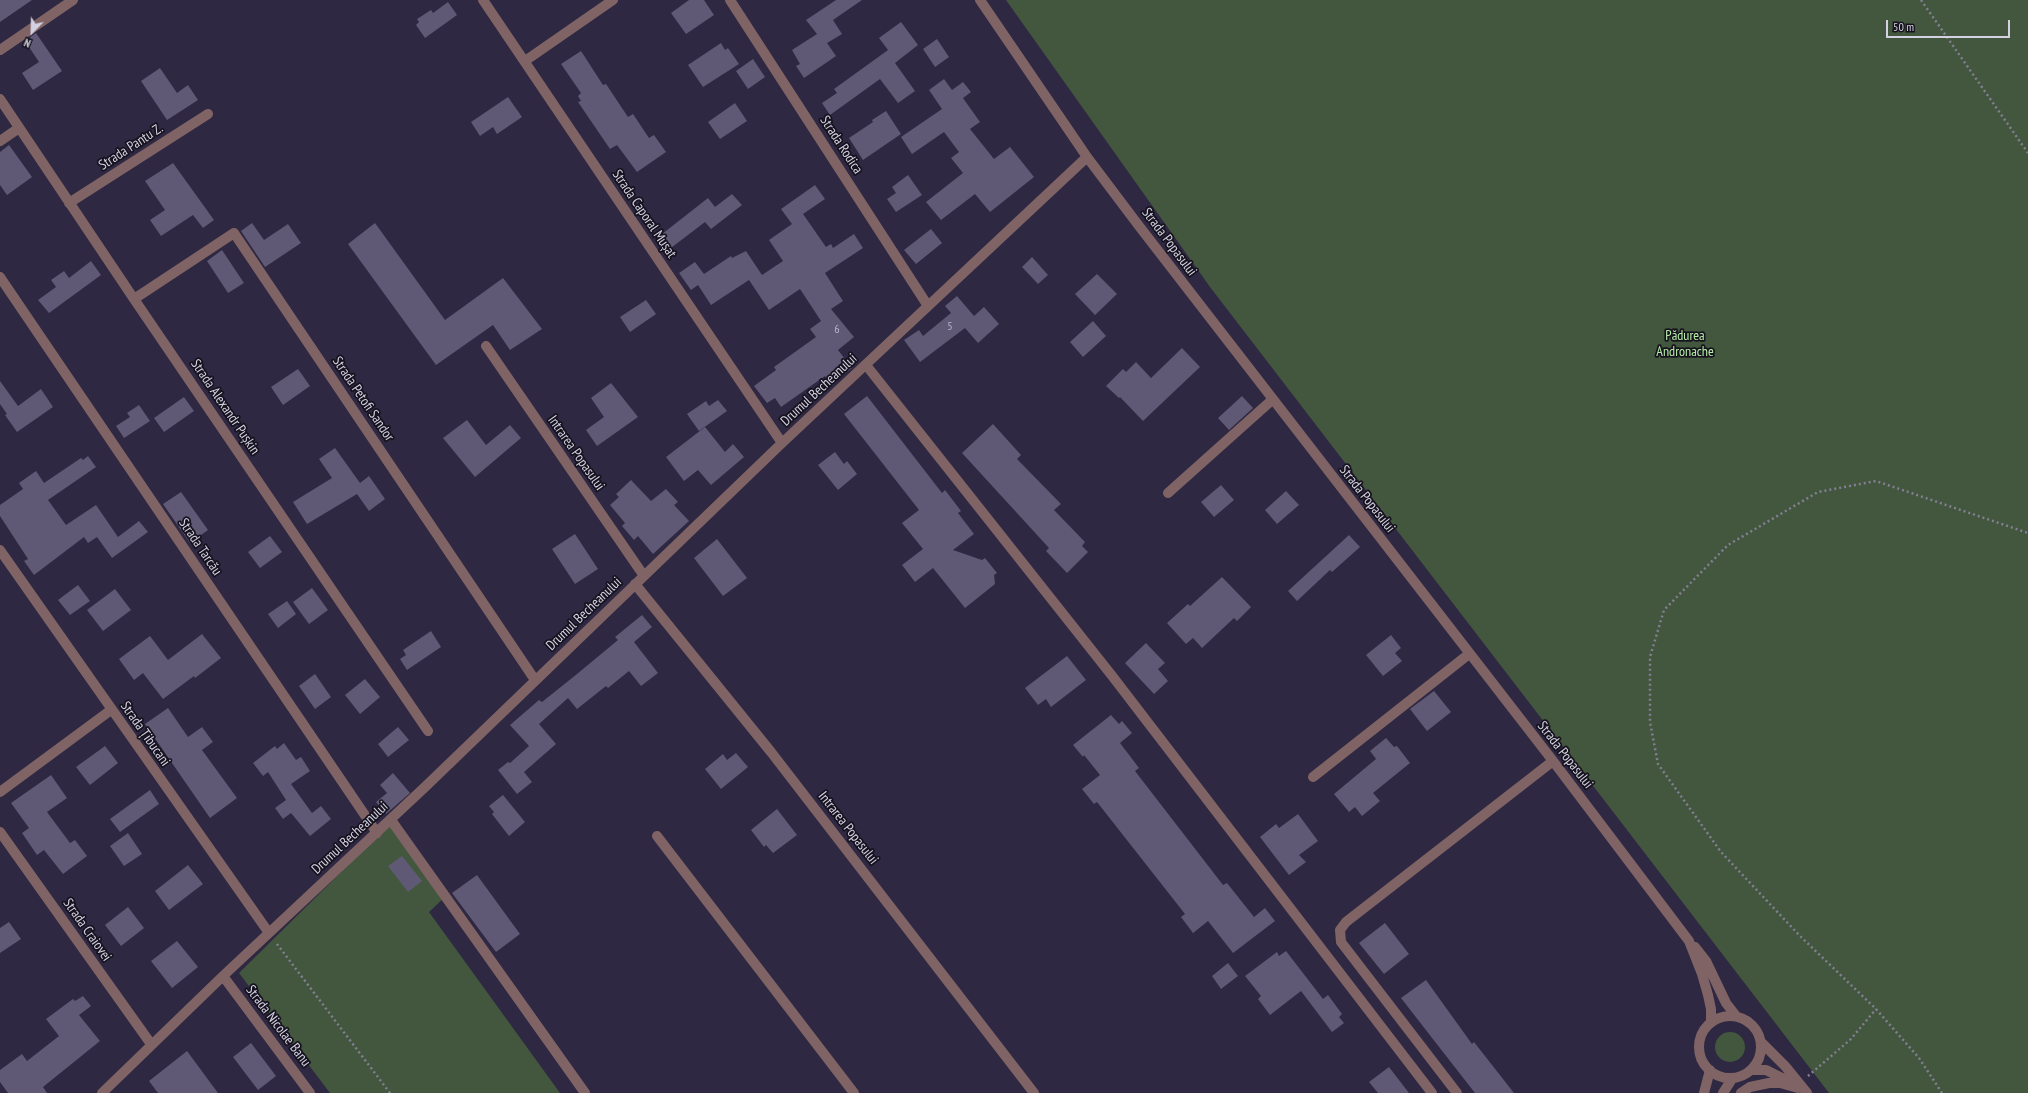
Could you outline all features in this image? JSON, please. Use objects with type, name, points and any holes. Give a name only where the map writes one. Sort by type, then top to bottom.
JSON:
[{"type":"street","points":[[0,50],[73,0]]},
{"type":"street","name":"Strada Caporal Mușat","points":[[483,0],[782,443]]},
{"type":"street","points":[[525,61],[613,0]]},
{"type":"street","name":"Strada Rodica","points":[[730,0],[928,306]]},
{"type":"street","name":"Strada Popasului","points":[[980,0],[1087,157],[1272,400],[1553,761],[1690,941],[1708,995],[1711,1022]]},
{"type":"street","name":"Strada Alexandr Pușkin","points":[[0,98],[134,299],[428,730]]},
{"type":"street","name":"Strada Pantu Z.","points":[[70,203],[208,114]]},
{"type":"street","points":[[0,141],[19,128]]},
{"type":"street","name":"Drumul Becheanului","points":[[102,1093],[151,1044],[391,820],[782,443],[866,366],[1087,157]]},
{"type":"street","name":"Strada Petofi Sandor","points":[[134,299],[234,233],[535,680]]},
{"type":"street","name":"Strada Tarcău","points":[[0,277],[377,833]]},
{"type":"street","name":"Intrarea Popasului","points":[[486,346],[644,576]]},
{"type":"street","points":[[866,366],[1113,677],[1432,1093]]},
{"type":"street","points":[[1168,493],[1272,400]]},
{"type":"street","name":"Strada Țibucani","points":[[0,550],[269,933]]},
{"type":"street","name":"Intrarea Popasului","points":[[635,584],[772,752],[1034,1093]]},
{"type":"street","points":[[1313,777],[1469,654]]},
{"type":"street","points":[[0,792],[111,710]]},
{"type":"street","points":[[1457,1093],[1341,942],[1340,930],[1346,922],[1553,761]]},
{"type":"street","points":[[391,820],[585,1093]]},
{"type":"street","name":"Strada Craiovei","points":[[0,832],[151,1044]]},
{"type":"street","points":[[657,836],[854,1093]]},
{"type":"street","points":[[1690,941],[1706,961],[1726,1003],[1736,1016],[1751,1024],[1762,1043],[1785,1066],[1802,1089]]},
{"type":"street","name":"Strada Nicolae Banu","points":[[223,976],[310,1093]]},
{"type":"street","points":[[1736,1016],[1722,1016],[1711,1022],[1703,1032],[1698,1046],[1702,1061],[1710,1070],[1724,1078],[1740,1078],[1753,1070],[1761,1056],[1762,1043]]},
{"type":"street","points":[[1704,1093],[1710,1070]]},
{"type":"street","points":[[1753,1070],[1766,1070],[1802,1089]]},
{"type":"street","points":[[1723,1093],[1732,1079]]},
{"type":"street","points":[[1741,1093],[1750,1088],[1769,1083],[1780,1083],[1802,1089]]},
{"type":"path","points":[[1921,0],[2028,153]]},
{"type":"path","points":[[1942,1093],[1919,1058],[1876,1009],[1800,936],[1721,852],[1658,764],[1650,722],[1650,657],[1664,610],[1728,545],[1818,492],[1876,481],[2028,533]]},
{"type":"path","points":[[280,948],[390,1093]]},
{"type":"path","points":[[1802,1089],[1851,1039],[1876,1009]]},
{"type":"green space","name":"Pădurea Andronache","points":[[1006,0],[2028,0],[2028,1093],[1829,1093],[1210,287]]},
{"type":"green space","points":[[392,822],[444,898],[429,912],[560,1093],[330,1093],[239,973]]},
{"type":"green space","points":[[1730,1032],[1736,1033],[1744,1041],[1744,1053],[1736,1061],[1730,1062],[1724,1061],[1716,1053],[1715,1047],[1716,1041],[1724,1033]]},
{"type":"building","points":[[0,0],[32,0],[0,22]]},
{"type":"building","points":[[689,0],[704,0],[714,15],[686,34],[671,13]]},
{"type":"building","points":[[836,0],[862,0],[833,20],[842,34],[827,43],[836,56],[804,78],[796,66],[800,64],[792,50],[817,34],[806,20]]},
{"type":"building","points":[[448,2],[457,15],[425,38],[416,25],[419,22],[417,19],[431,10],[433,13]]},
{"type":"building","points":[[901,22],[918,45],[895,63],[915,91],[898,103],[880,79],[830,115],[822,103],[837,93],[834,89],[888,50],[879,38]]},
{"type":"building","points":[[36,33],[62,71],[33,90],[22,73],[39,62],[25,41]]},
{"type":"building","points":[[937,39],[949,57],[935,67],[923,49]]},
{"type":"building","points":[[721,43],[725,50],[728,48],[739,64],[703,87],[688,65]]},
{"type":"building","points":[[581,51],[603,85],[606,84],[628,117],[633,114],[649,138],[654,135],[666,152],[637,172],[617,145],[610,149],[578,102],[581,101],[578,96],[581,93],[561,64]]},
{"type":"building","points":[[753,59],[765,77],[748,89],[736,71]]},
{"type":"building","points":[[160,68],[177,93],[188,85],[198,100],[167,120],[141,81]]},
{"type":"building","points":[[944,79],[952,90],[963,82],[971,92],[963,98],[980,122],[970,129],[994,159],[1010,147],[1034,177],[990,212],[975,194],[941,220],[926,202],[963,173],[951,158],[959,152],[944,132],[912,154],[901,137],[942,109],[929,90]]},
{"type":"building","points":[[508,97],[522,117],[497,134],[493,127],[480,136],[471,122]]},
{"type":"building","points":[[735,103],[747,121],[720,139],[708,122]]},
{"type":"building","points":[[886,111],[901,134],[863,160],[849,138],[873,122],[872,120]]},
{"type":"building","points":[[9,145],[32,177],[7,195],[0,185],[0,152]]},
{"type":"building","points":[[173,163],[214,220],[203,228],[193,215],[161,236],[150,220],[165,210],[145,181]]},
{"type":"building","points":[[908,175],[922,195],[896,212],[887,199],[896,193],[892,187]]},
{"type":"building","points":[[815,185],[825,199],[803,214],[826,247],[831,244],[833,248],[854,234],[863,248],[825,273],[843,301],[831,309],[854,337],[838,350],[852,368],[831,384],[825,376],[781,407],[775,398],[767,403],[754,386],[776,370],[774,367],[816,337],[810,329],[821,321],[800,289],[769,310],[749,280],[711,305],[698,285],[691,290],[679,273],[695,262],[704,274],[731,256],[732,258],[746,251],[762,275],[783,261],[769,240],[792,224],[781,209]]},
{"type":"building","points":[[732,194],[742,205],[711,229],[705,222],[667,251],[657,238],[708,198],[715,207]]},
{"type":"building","points":[[252,223],[264,240],[288,224],[301,243],[265,267],[241,231]]},
{"type":"building","points":[[375,223],[445,320],[503,278],[542,329],[510,350],[493,325],[436,365],[348,244]]},
{"type":"building","points":[[931,229],[942,243],[916,264],[904,250]]},
{"type":"building","points":[[222,250],[244,283],[228,293],[207,261]]},
{"type":"building","points":[[1032,257],[1048,275],[1038,284],[1022,267]]},
{"type":"building","points":[[91,261],[101,275],[49,313],[38,300],[56,287],[51,280],[64,271],[69,278]]},
{"type":"building","points":[[1097,274],[1117,294],[1095,315],[1075,294]]},
{"type":"building","points":[[957,296],[974,316],[984,307],[999,324],[978,343],[965,328],[920,362],[904,340],[919,330],[923,336],[951,313],[945,306]]},
{"type":"building","points":[[646,300],[656,314],[630,332],[620,317]]},
{"type":"building","points":[[1093,321],[1106,336],[1083,357],[1070,342]]},
{"type":"building","points":[[1182,348],[1200,367],[1143,421],[1120,397],[1119,398],[1106,386],[1123,369],[1126,372],[1136,362],[1151,378]]},
{"type":"building","points":[[298,369],[310,386],[283,405],[271,387]]},
{"type":"building","points":[[0,381],[18,406],[41,389],[53,407],[17,432],[5,415],[7,414],[0,404]]},
{"type":"building","points":[[611,383],[638,417],[597,446],[586,430],[604,417],[591,398]]},
{"type":"building","points":[[867,396],[942,493],[945,490],[961,511],[958,513],[974,534],[953,550],[982,560],[985,558],[997,573],[994,575],[995,584],[965,608],[933,568],[915,582],[902,565],[923,549],[902,523],[919,510],[844,414]]},
{"type":"building","points":[[1242,396],[1253,408],[1229,430],[1218,418]]},
{"type":"building","points":[[184,397],[194,411],[164,432],[154,418]]},
{"type":"building","points":[[718,400],[727,411],[699,431],[687,414],[706,401],[709,406]]},
{"type":"building","points":[[139,405],[150,421],[124,438],[116,426],[130,417],[127,413]]},
{"type":"building","points":[[467,420],[486,445],[510,425],[521,438],[475,477],[443,438]]},
{"type":"building","points":[[993,424],[1021,455],[1017,459],[1061,504],[1054,510],[1085,542],[1082,546],[1088,552],[1067,573],[1046,551],[1049,548],[962,453]]},
{"type":"building","points":[[705,427],[725,452],[733,444],[744,457],[711,485],[698,470],[684,481],[666,457]]},
{"type":"building","points":[[335,448],[360,483],[369,476],[385,499],[369,511],[357,494],[307,524],[293,502],[332,478],[319,459]]},
{"type":"building","points":[[835,452],[844,464],[847,461],[857,474],[838,490],[818,465]]},
{"type":"building","points":[[88,456],[96,467],[48,500],[66,525],[96,505],[118,537],[139,521],[148,532],[112,558],[97,537],[88,543],[84,537],[34,575],[24,561],[28,559],[0,516],[0,505],[23,489],[19,483],[36,471],[44,483],[81,458],[83,460]]},
{"type":"building","points":[[631,480],[651,501],[666,489],[678,502],[674,505],[689,521],[653,554],[638,536],[634,540],[622,526],[625,523],[610,505],[619,497],[616,494]]},
{"type":"building","points":[[1221,485],[1234,500],[1214,517],[1201,502]]},
{"type":"building","points":[[1286,491],[1299,505],[1277,524],[1265,510]]},
{"type":"building","points":[[181,492],[208,530],[190,543],[163,504]]},
{"type":"building","points":[[575,534],[598,569],[575,584],[552,549]]},
{"type":"building","points":[[1349,535],[1360,547],[1332,572],[1330,570],[1297,601],[1288,591]]},
{"type":"building","points":[[270,536],[282,552],[260,568],[248,552]]},
{"type":"building","points":[[717,539],[747,578],[723,596],[694,558]]},
{"type":"building","points":[[1222,577],[1251,607],[1237,621],[1234,618],[1202,648],[1193,638],[1186,644],[1167,623],[1188,604],[1190,606]]},
{"type":"building","points":[[78,585],[90,601],[70,615],[58,600]]},
{"type":"building","points":[[312,588],[328,610],[309,624],[293,602]]},
{"type":"building","points":[[115,589],[131,610],[103,631],[87,610]]},
{"type":"building","points":[[287,601],[296,614],[278,628],[268,614]]},
{"type":"building","points":[[642,615],[652,627],[634,642],[658,673],[641,686],[629,671],[608,688],[606,686],[577,709],[568,698],[539,724],[556,744],[524,772],[532,782],[517,794],[498,770],[508,762],[510,763],[529,746],[510,725],[539,700],[542,702],[618,640],[615,637]]},
{"type":"building","points":[[431,631],[441,647],[407,670],[400,659],[406,655],[403,650]]},
{"type":"building","points":[[202,634],[221,658],[195,678],[194,676],[163,699],[143,673],[134,680],[119,659],[150,636],[168,660]]},
{"type":"building","points":[[1391,635],[1401,648],[1395,653],[1402,661],[1383,676],[1366,655]]},
{"type":"building","points":[[1146,643],[1165,663],[1158,669],[1168,681],[1154,694],[1125,663]]},
{"type":"building","points":[[1067,656],[1086,680],[1051,707],[1046,699],[1038,705],[1025,688]]},
{"type":"building","points":[[315,674],[331,697],[315,709],[299,686]]},
{"type":"building","points":[[365,679],[380,697],[360,714],[345,695]]},
{"type":"building","points":[[1434,691],[1451,712],[1427,731],[1410,709]]},
{"type":"building","points":[[168,708],[188,737],[202,727],[213,742],[202,750],[237,798],[210,818],[145,724]]},
{"type":"building","points":[[1111,715],[1119,724],[1122,721],[1132,733],[1120,743],[1139,768],[1135,771],[1223,885],[1227,883],[1254,917],[1265,908],[1275,921],[1233,953],[1208,921],[1193,933],[1181,917],[1185,914],[1097,802],[1094,804],[1082,789],[1100,775],[1084,755],[1083,757],[1073,745]]},
{"type":"building","points":[[398,727],[409,740],[388,757],[378,744]]},
{"type":"building","points":[[1386,738],[1394,747],[1397,746],[1410,763],[1373,793],[1380,801],[1362,816],[1355,807],[1349,812],[1334,794],[1376,759],[1370,751]]},
{"type":"building","points":[[284,743],[296,760],[301,757],[310,771],[291,784],[312,813],[321,806],[331,819],[310,836],[291,813],[283,819],[275,808],[286,800],[268,772],[263,776],[253,763],[275,746],[277,749]]},
{"type":"building","points":[[105,746],[118,763],[90,785],[76,767]]},
{"type":"building","points":[[736,753],[748,767],[721,789],[705,769],[723,754],[727,760]]},
{"type":"building","points":[[393,773],[410,793],[386,814],[376,802],[387,793],[380,785]]},
{"type":"building","points":[[51,775],[67,798],[47,812],[70,843],[75,840],[87,856],[63,874],[44,850],[37,855],[22,833],[29,828],[11,803]]},
{"type":"building","points":[[150,790],[159,804],[120,832],[110,819]]},
{"type":"building","points":[[503,795],[525,822],[509,836],[492,814],[494,812],[489,806]]},
{"type":"building","points":[[777,809],[797,835],[773,853],[766,845],[764,847],[751,830]]},
{"type":"building","points":[[1298,814],[1318,841],[1299,855],[1306,862],[1289,875],[1260,837],[1276,824],[1279,828]]},
{"type":"building","points":[[128,833],[142,854],[124,866],[110,846]]},
{"type":"building","points":[[402,856],[422,881],[408,892],[388,866]]},
{"type":"building","points":[[188,865],[203,884],[169,910],[155,891]]},
{"type":"building","points":[[477,875],[520,934],[496,952],[452,893]]},
{"type":"building","points":[[128,907],[144,928],[121,946],[105,925]]},
{"type":"building","points":[[9,922],[21,939],[0,953],[0,928]]},
{"type":"building","points":[[1385,923],[1409,954],[1384,974],[1359,943]]},
{"type":"building","points":[[177,941],[198,967],[172,988],[151,961]]},
{"type":"building","points":[[1286,951],[1323,999],[1328,995],[1342,1014],[1339,1017],[1344,1023],[1332,1032],[1301,991],[1270,1015],[1258,999],[1261,996],[1245,976],[1277,952],[1279,956]]},
{"type":"building","points":[[1228,963],[1238,976],[1221,989],[1212,976]]},
{"type":"building","points":[[1426,980],[1472,1044],[1474,1042],[1514,1093],[1475,1093],[1450,1061],[1401,998]]},
{"type":"building","points":[[83,996],[91,1006],[79,1015],[100,1041],[43,1087],[47,1093],[8,1093],[0,1082],[0,1070],[22,1054],[27,1061],[59,1036],[46,1019],[73,999],[75,1001]]},
{"type":"building","points":[[251,1043],[276,1076],[258,1090],[233,1057]]},
{"type":"building","points":[[187,1051],[218,1093],[158,1093],[149,1081]]},
{"type":"building","points":[[1389,1067],[1409,1093],[1378,1093],[1369,1082]]}]
